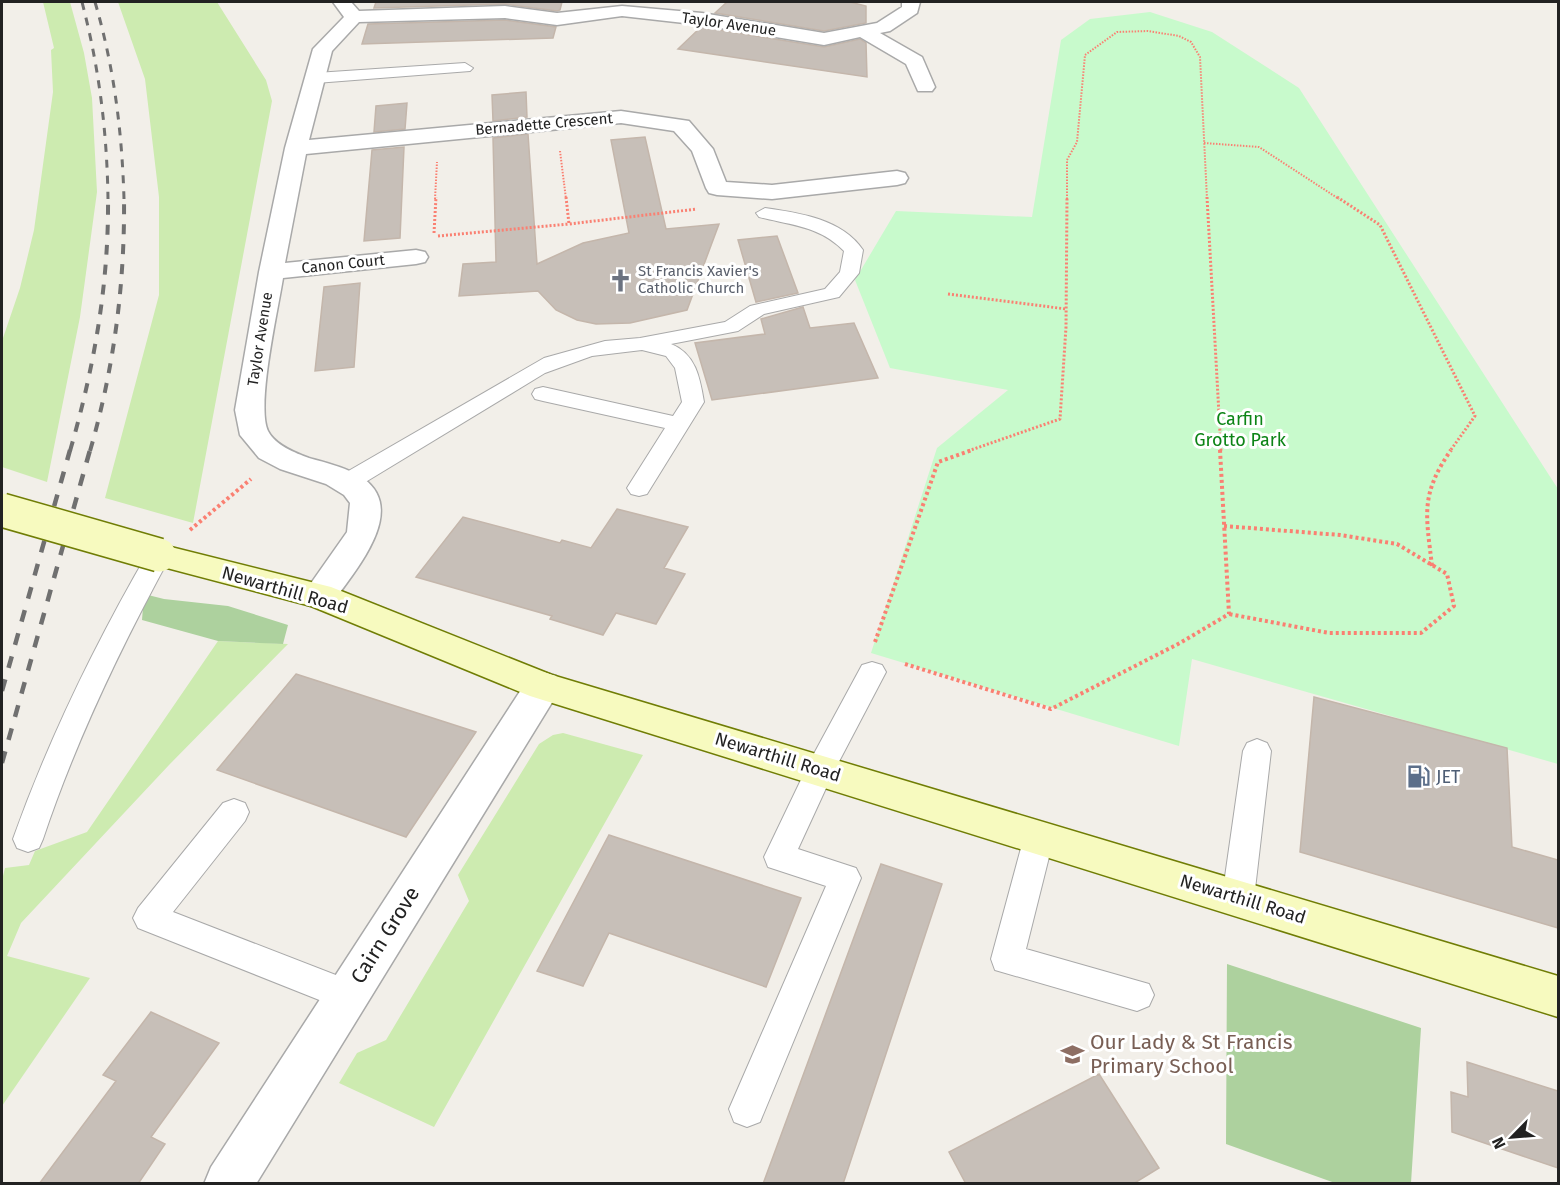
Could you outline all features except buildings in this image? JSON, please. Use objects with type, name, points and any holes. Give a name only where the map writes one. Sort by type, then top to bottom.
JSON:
[{"type":"main road","name":"Newarthill Road","points":[[2,510],[159,555],[319,596],[543,686],[1558,997]]},
{"type":"street","name":"Taylor Avenue","points":[[319,596],[365,528],[366,509],[362,495],[334,474],[277,458],[258,442],[248,426],[271,272],[296,148],[323,49],[348,9],[508,7],[557,19],[622,11],[705,10],[824,39],[883,27],[911,9],[911,2]]},
{"type":"street","points":[[862,31],[915,61],[925,87]]},
{"type":"street","name":"Bernadette Crescent","points":[[296,148],[621,117],[681,126],[702,149],[717,189],[771,192],[897,178]]},
{"type":"street","name":"Canon Court","points":[[271,272],[416,257]]},
{"type":"street","name":"Cairn Grove","points":[[228,1184],[543,686]]},
{"type":"lane","points":[[316,78],[465,68]]},
{"type":"lane","points":[[346,483],[538,368],[570,354],[731,327],[757,310],[832,293],[849,273],[854,250],[846,240],[822,226],[799,218],[765,213]]},
{"type":"lane","points":[[639,488],[693,402],[687,369],[674,352],[644,342]]},
{"type":"lane","points":[[543,394],[679,424]]},
{"type":"lane","points":[[28,839],[41,798],[78,714],[119,627],[159,555]]},
{"type":"lane","points":[[747,1109],[845,878],[779,857],[871,663]]},
{"type":"lane","points":[[1238,898],[1257,751]]},
{"type":"lane","points":[[234,812],[149,918],[347,995]]},
{"type":"lane","points":[[1040,837],[1007,959],[1137,994]]},
{"type":"path","points":[[1224,526],[1340,535],[1397,544],[1447,574],[1454,606],[1421,633],[1329,633],[1228,614],[1180,643],[1051,709],[871,663],[938,462],[1060,419],[1066,309],[1067,160],[1077,142],[1085,55],[1117,32],[1148,31],[1179,36],[1191,42],[1200,57],[1228,614]]},
{"type":"path","points":[[556,123],[569,224]]},
{"type":"path","points":[[439,135],[434,237],[700,209],[736,190]]},
{"type":"path","points":[[1204,144],[1259,147],[1380,225],[1475,416],[1434,475],[1425,508],[1432,566]]},
{"type":"path","points":[[948,294],[1066,309]]},
{"type":"path","points":[[159,555],[277,458]]},
{"type":"green space","points":[[43,2],[70,2],[84,53],[92,98],[97,192],[80,317],[47,482],[2,467],[2,341],[20,288],[34,230],[53,92],[51,50],[54,48]]},
{"type":"green space","points":[[118,2],[217,2],[266,80],[272,101],[193,523],[105,498],[159,295],[159,197],[145,79]]},
{"type":"green space","name":"Carfin Grotto Park","points":[[1150,12],[1212,32],[1299,88],[1558,489],[1558,764],[1192,659],[1179,746],[871,653],[937,448],[1008,390],[890,368],[855,280],[896,211],[1032,217],[1061,40],[1090,19]]},
{"type":"green space","points":[[144,594],[164,599],[228,606],[288,625],[283,644],[218,641],[142,620]]},
{"type":"green space","points":[[218,641],[288,644],[169,765],[21,923],[7,956],[90,978],[2,1106],[2,880],[5,868],[29,865],[35,851],[87,832]]},
{"type":"green space","points":[[563,733],[643,755],[434,1127],[339,1083],[357,1053],[386,1040],[469,901],[458,875],[539,744],[553,735]]},
{"type":"green space","points":[[1227,964],[1421,1028],[1411,1183],[1335,1183],[1226,1144]]},
{"type":"railway","points":[[82,2],[101,99],[108,199]]},
{"type":"railway","points":[[95,2],[116,99],[124,199]]},
{"type":"railway","points":[[70,451],[93,357],[103,294],[108,199]]},
{"type":"railway","points":[[90,451],[112,357],[120,294],[124,199]]},
{"type":"railway","points":[[2,691],[70,450]]},
{"type":"railway","points":[[2,763],[90,450]]},
{"type":"place","name":"St Francis Xavier's Catholic Church","points":[[620,280]]},
{"type":"place","name":"JET","points":[[1418,777]]},
{"type":"place","name":"Our Lady & St Francis Primary School","points":[[1072,1054]]}]
